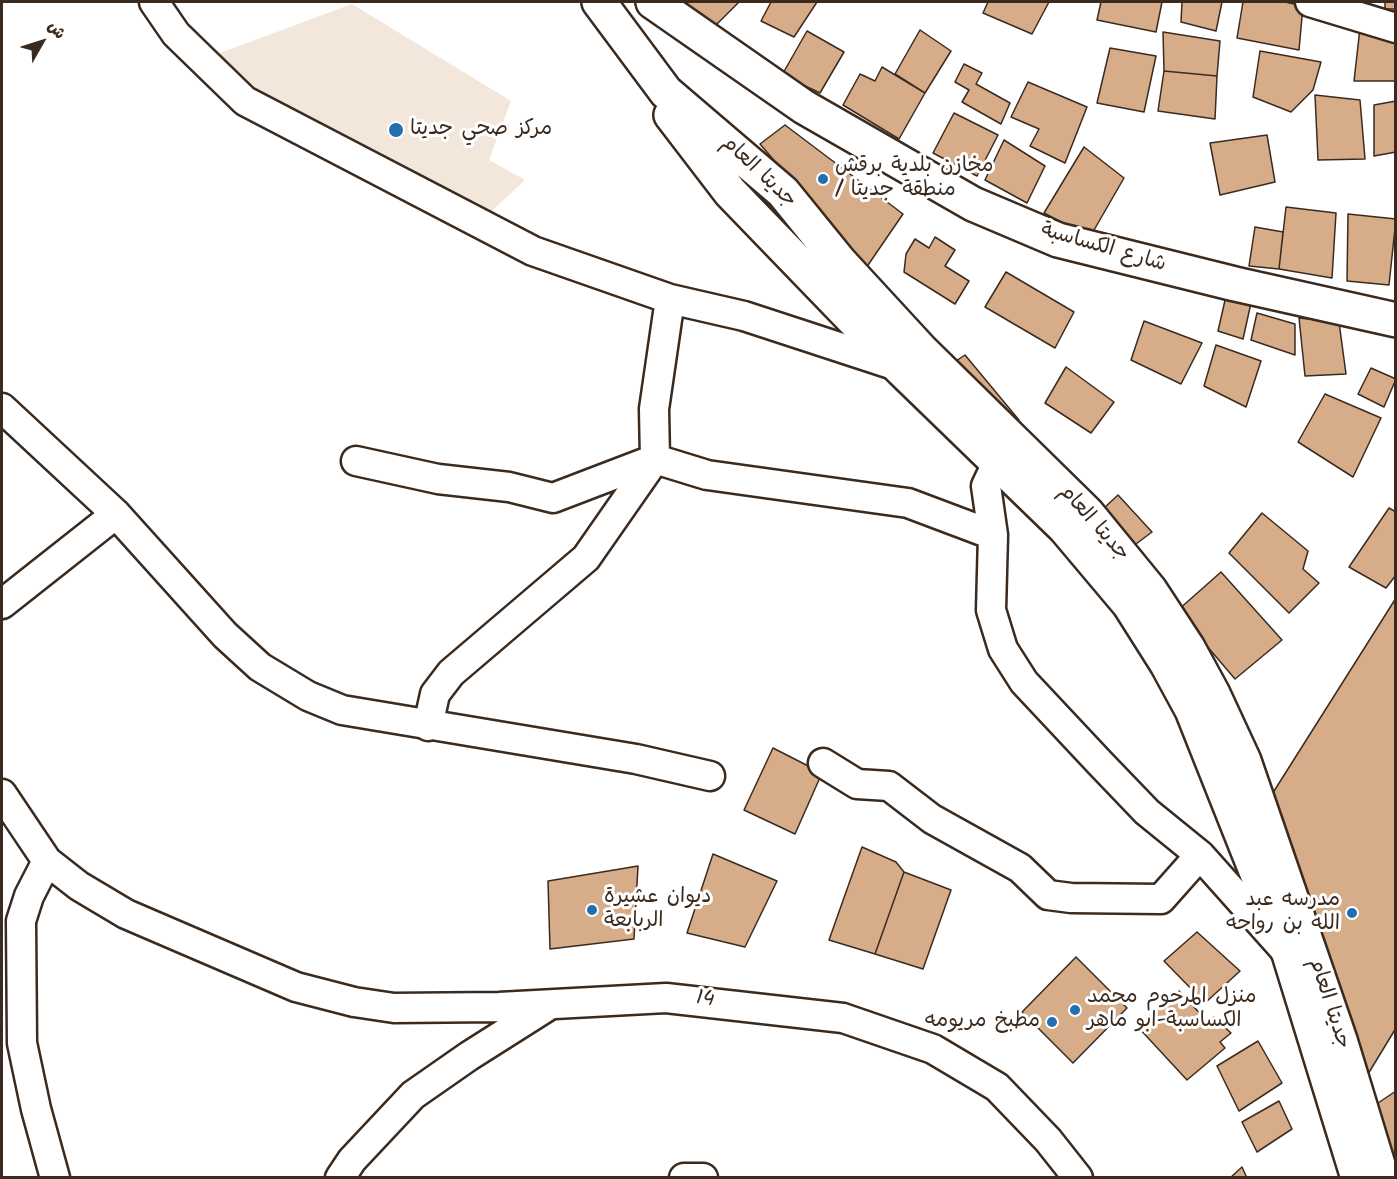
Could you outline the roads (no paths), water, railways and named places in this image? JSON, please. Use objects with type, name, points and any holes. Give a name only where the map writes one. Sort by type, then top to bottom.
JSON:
[{"type":"main road","name":"شارع الكساسبة","points":[[653,2],[804,107],[867,145],[994,213],[1058,240],[1234,284],[1395,320]]},
{"type":"main road","name":"جديتا العام","points":[[597,4],[666,92],[783,192],[839,261],[911,360],[1006,452],[1087,513],[1150,590],[1188,648],[1213,694],[1244,761],[1295,905],[1382,1178]]},
{"type":"main road","name":"جديتا العام","points":[[1006,452],[1065,528],[1129,604],[1167,664],[1192,710],[1289,954],[1358,1178]]},
{"type":"street","points":[[154,2],[176,34],[245,101],[533,251],[670,299],[911,360]]},
{"type":"street","points":[[1310,2],[1395,28]]},
{"type":"street","points":[[428,726],[435,694],[451,673],[586,558],[655,459],[654,410],[670,299]]},
{"type":"street","points":[[2,408],[116,514],[225,636],[281,681],[342,710],[636,759],[710,776]]},
{"type":"street","points":[[1006,452],[986,486],[993,535],[991,609],[1004,649],[1023,682],[1147,812],[1200,855],[1289,954]]},
{"type":"street","points":[[356,461],[438,479],[509,487],[553,498],[655,459],[707,475],[908,503],[993,535]]},
{"type":"street","points":[[2,604],[116,514]]},
{"type":"street","points":[[823,763],[857,784],[889,786],[932,819],[1020,868],[1048,895],[1071,898],[1161,899],[1200,855]]},
{"type":"street","points":[[2,794],[47,861],[79,886],[126,914],[296,987],[354,1002],[394,1008],[469,1008],[552,1004]]},
{"type":"street","points":[[47,861],[29,896],[21,921],[22,1033],[36,1109],[55,1178]]},
{"type":"street","name":"14","points":[[340,1178],[358,1153],[413,1095],[469,1056],[552,1004],[666,998],[843,1018],[933,1049],[996,1087],[1048,1140],[1078,1178]]},
{"type":"street","points":[[684,1178],[703,1178]]},
{"type":"place","name":"مركز صحي جديتا","points":[[396,130]]},
{"type":"place","name":"مخازن بلدية برقش / منطقة جديتا","points":[[823,179]]},
{"type":"place","name":"ديوان عشيرة الربابعة","points":[[592,910]]},
{"type":"place","name":"مدرسه عبد الله بن رواحه","points":[[1352,913]]},
{"type":"place","name":"منزل المرحوم محمد الكساسبة-ابو ماهر","points":[[1075,1010]]},
{"type":"place","name":"مطبخ مريومه","points":[[1052,1022]]}]
